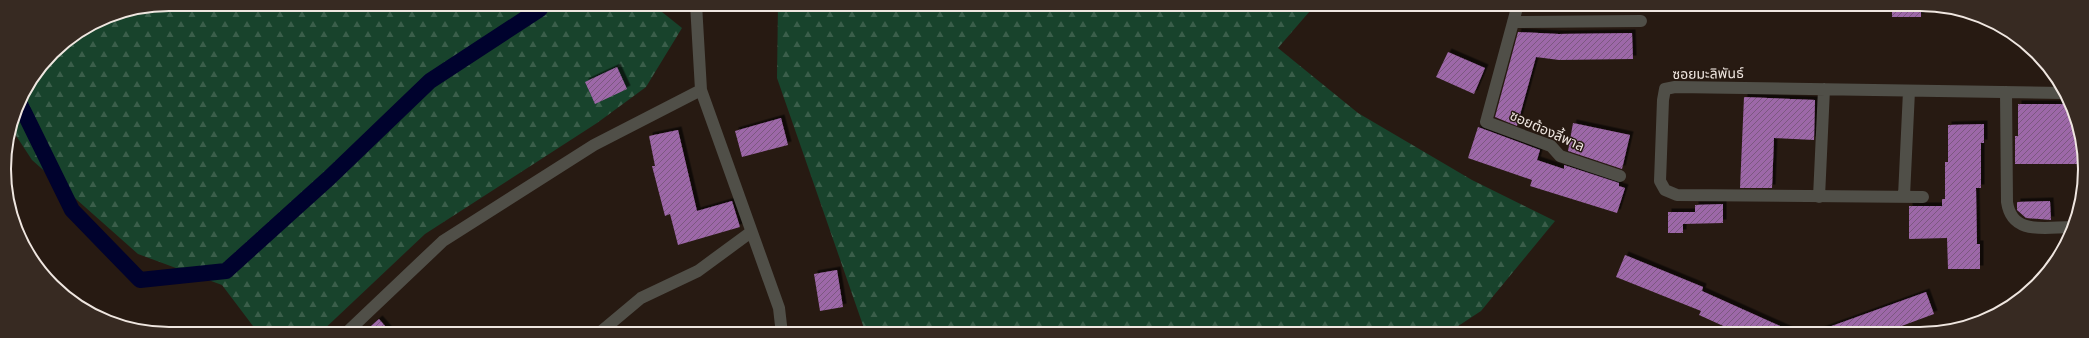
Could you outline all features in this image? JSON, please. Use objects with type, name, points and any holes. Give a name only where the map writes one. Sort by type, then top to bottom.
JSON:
[{"type":"street","points":[[696,11],[700,90],[779,308],[781,327]]},
{"type":"street","name":"ซอยต้องลี้พาล","points":[[1516,11],[1486,122],[1551,146],[1560,156],[1620,176]]},
{"type":"street","points":[[1513,22],[1641,21]]},
{"type":"street","name":"ซอยมะลิพันธ์","points":[[1923,197],[1677,195],[1665,190],[1660,181],[1663,100],[1665,89],[1675,87],[2059,93]]},
{"type":"street","points":[[352,327],[443,241],[594,145],[700,90]]},
{"type":"street","points":[[1819,196],[1824,90]]},
{"type":"street","points":[[1904,196],[1909,91]]},
{"type":"street","points":[[2006,92],[2007,202],[2012,219],[2020,225],[2030,227],[2067,227]]},
{"type":"street","points":[[606,327],[641,298],[698,272],[751,232]]},
{"type":"green space","points":[[159,11],[661,11],[682,28],[646,87],[597,123],[425,234],[326,327],[254,327],[222,285],[138,254],[32,160],[15,134],[19,118],[27,99],[38,81],[57,57],[81,38],[99,27],[128,16]]},
{"type":"green space","points":[[778,11],[1310,11],[1278,48],[1358,113],[1472,180],[1555,221],[1481,311],[1457,327],[864,327],[777,78]]},
{"type":"building","points":[[1892,11],[1921,11],[1921,17],[1892,17]]},
{"type":"building","points":[[1518,32],[1559,34],[1632,33],[1633,59],[1559,60],[1536,57],[1517,126],[1495,117]]},
{"type":"building","points":[[1448,52],[1485,68],[1474,94],[1436,77]]},
{"type":"building","points":[[617,67],[627,89],[595,104],[585,82]]},
{"type":"building","points":[[1744,97],[1815,100],[1814,140],[1774,138],[1772,188],[1740,188]]},
{"type":"building","points":[[2018,104],[2064,104],[2073,128],[2077,148],[2078,164],[2015,164],[2015,136],[2018,136]]},
{"type":"building","points":[[781,118],[788,145],[742,157],[735,131]]},
{"type":"building","points":[[1573,123],[1630,135],[1622,169],[1568,151]]},
{"type":"building","points":[[1984,124],[1984,143],[1981,143],[1981,188],[1976,188],[1977,244],[1980,244],[1980,269],[1948,269],[1947,238],[1909,239],[1909,206],[1942,206],[1942,199],[1945,199],[1945,162],[1948,162],[1948,125]]},
{"type":"building","points":[[1478,127],[1540,150],[1537,160],[1564,169],[1564,165],[1619,183],[1619,186],[1625,188],[1617,213],[1530,186],[1532,180],[1468,158]]},
{"type":"building","points":[[678,130],[697,211],[732,201],[740,227],[678,245],[670,214],[665,216],[652,166],[655,166],[649,136]]},
{"type":"building","points":[[2050,201],[2051,220],[2026,218],[2017,210],[2017,202]]},
{"type":"building","points":[[1723,204],[1723,223],[1683,224],[1683,233],[1668,233],[1668,212],[1695,212],[1695,205]]},
{"type":"building","points":[[1625,255],[1703,287],[1702,291],[1782,327],[1726,327],[1699,315],[1701,311],[1616,277]]},
{"type":"building","points":[[837,270],[843,307],[820,311],[814,274]]},
{"type":"building","points":[[1926,292],[1934,314],[1899,327],[1829,327]]},
{"type":"building","points":[[379,319],[386,327],[370,327]]},
{"type":"waterway","points":[[23,110],[72,210],[140,280],[226,271],[329,178],[430,81],[537,11]]}]
